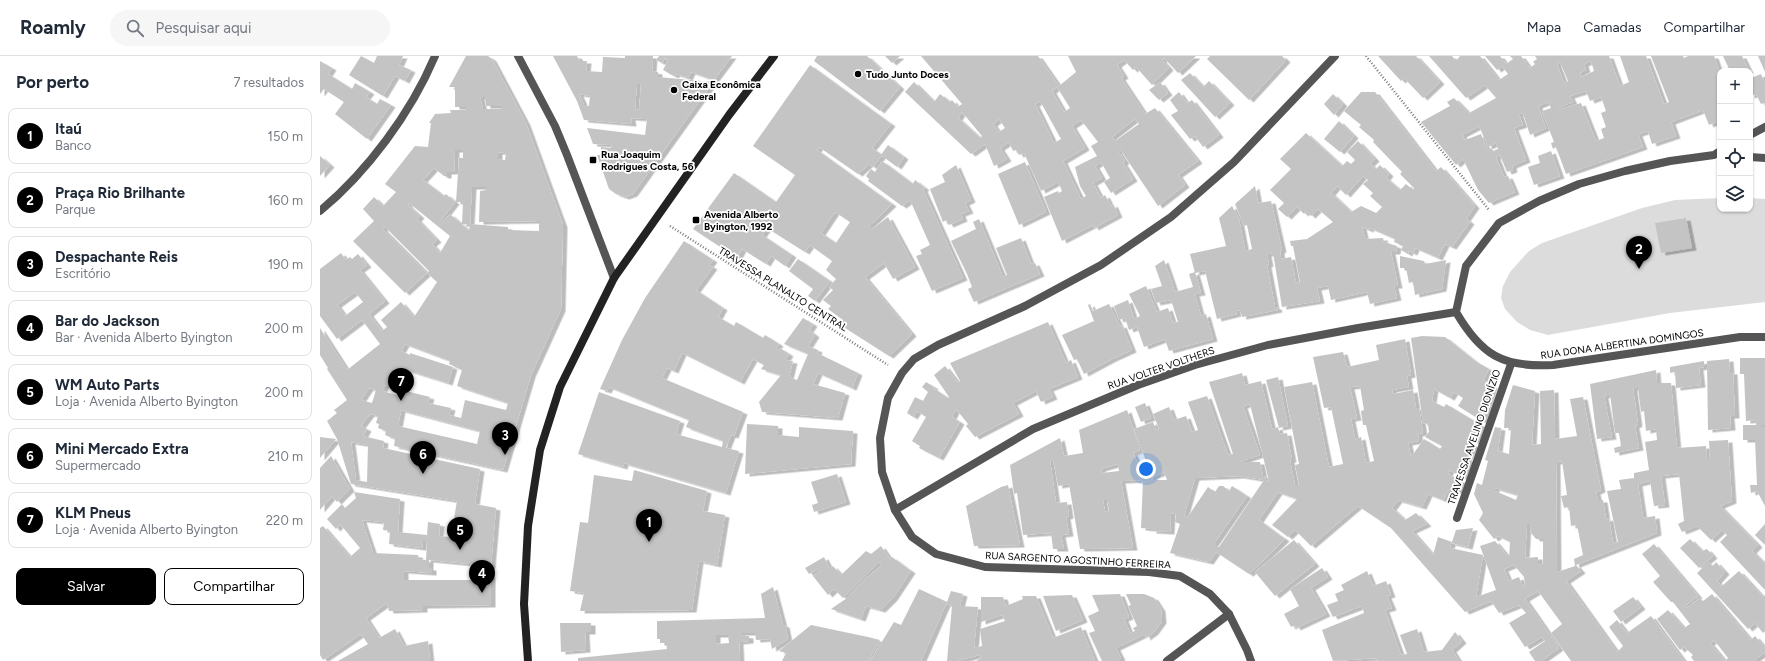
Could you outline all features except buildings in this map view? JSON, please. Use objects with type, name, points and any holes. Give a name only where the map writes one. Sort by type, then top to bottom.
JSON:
[{"type":"street","points":[[320,211],[339,195],[385,143],[427,74],[435,56]]},
{"type":"street","points":[[518,56],[555,126],[573,168],[614,278]]},
{"type":"street","points":[[528,661],[524,604],[528,526],[540,450],[560,387],[614,278],[728,115],[774,56]]},
{"type":"street","name":"RUA SARGENTO AGOSTINHO FERREIRA","points":[[1251,661],[1229,614],[1210,594],[1180,576],[1149,572],[985,566],[936,554],[912,537],[896,510],[882,472],[880,438],[888,398],[902,373],[914,359],[938,345],[1025,306],[1101,265],[1171,217],[1234,162],[1334,56]]},
{"type":"street","points":[[1753,133],[1765,126]]},
{"type":"street","points":[[1456,312],[1466,266],[1478,248],[1499,223],[1539,201],[1579,184],[1633,169],[1670,161],[1717,154]]},
{"type":"street","points":[[1753,157],[1765,158]]},
{"type":"street","name":"RUA DONA ALBERTINA DOMINGOS","points":[[1456,312],[1466,329],[1480,345],[1511,364],[1532,366],[1553,365],[1740,337],[1765,337]]},
{"type":"street","name":"RUA VOLTER VOLTHERS","points":[[896,510],[1033,429],[1138,385],[1195,365],[1268,345],[1456,312]]},
{"type":"street","name":"TRAVESSA AVELINO DIONÍZIO","points":[[1457,518],[1511,364]]},
{"type":"street","points":[[1167,661],[1229,614]]},
{"type":"path","points":[[1366,56],[1499,223]]},
{"type":"path","name":"TRAVESSA PLANALTO CENTRAL","points":[[656,218],[902,373]]},
{"type":"shaded area","points":[[1717,198],[1717,212],[1753,212],[1753,198],[1765,199],[1765,302],[1670,313],[1548,335],[1530,330],[1517,322],[1505,309],[1501,298],[1503,286],[1510,272],[1529,251],[1542,243],[1642,208],[1675,200]]},
{"type":"place","name":"Tudo Junto Doces","points":[[858,74]]},
{"type":"place","name":"Caixa Econômica Federal","points":[[674,90]]},
{"type":"place","name":"Rua Joaquim Rodrigues Costa, 56","points":[[593,160]]},
{"type":"place","name":"Avenida Alberto Byington, 1992","points":[[696,220]]},
{"type":"place","name":"Praça Rio Brilhante","points":[[1639,269]]},
{"type":"place","name":"KLM Pneus","points":[[401,401]]},
{"type":"place","name":"Despachante Reis","points":[[505,455]]},
{"type":"place","name":"Mini Mercado Extra","points":[[423,474]]},
{"type":"place","name":"Itaú","points":[[649,542]]},
{"type":"place","name":"WM Auto Parts","points":[[460,550]]},
{"type":"place","name":"Bar do Jackson","points":[[482,593]]}]
